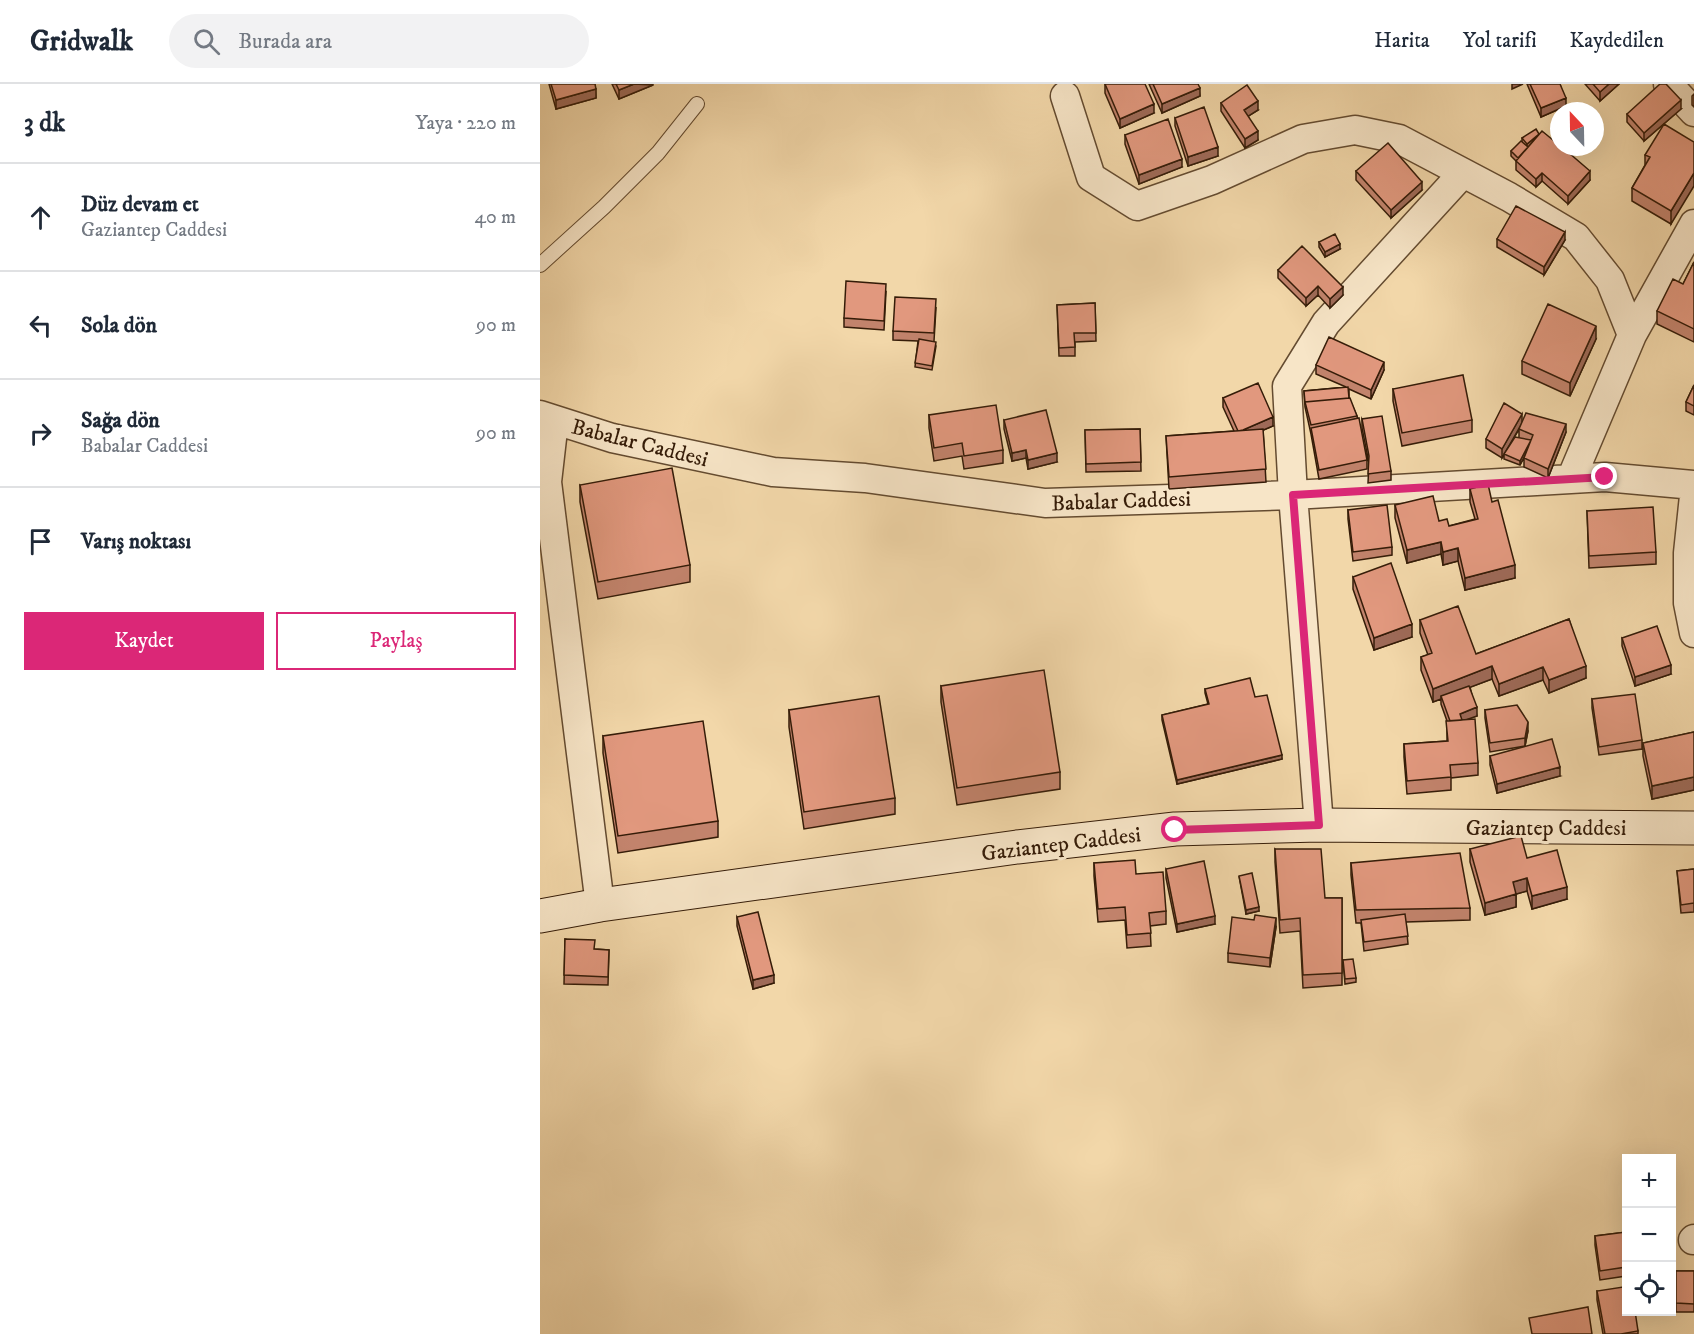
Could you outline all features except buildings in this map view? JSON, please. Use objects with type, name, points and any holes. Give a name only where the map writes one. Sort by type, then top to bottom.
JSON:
[{"type":"main road","name":"Gaziantep Caddesi","points":[[540,916],[600,904],[1028,846],[1175,830],[1319,825],[1694,828]]},
{"type":"street","points":[[1668,84],[1694,112]]},
{"type":"street","points":[[1065,96],[1091,177],[1137,207],[1212,180],[1302,139],[1355,130],[1400,139],[1576,237],[1610,280],[1632,335]]},
{"type":"street","points":[[1319,825],[1293,495],[1287,386],[1326,324],[1463,173]]},
{"type":"street","points":[[1571,479],[1632,335],[1694,224]]},
{"type":"street","points":[[547,418],[547,482],[600,904]]},
{"type":"street","name":"Babalar Caddesi","points":[[547,418],[612,438],[773,472],[865,478],[1046,503],[1293,495],[1605,477],[1694,485]]},
{"type":"street","points":[[1694,496],[1688,553],[1688,603],[1694,633]]},
{"type":"lane","points":[[540,265],[604,207],[658,153],[697,104]]},
{"type":"route","points":[[1175,830],[1319,825],[1293,495],[1605,477]]}]
